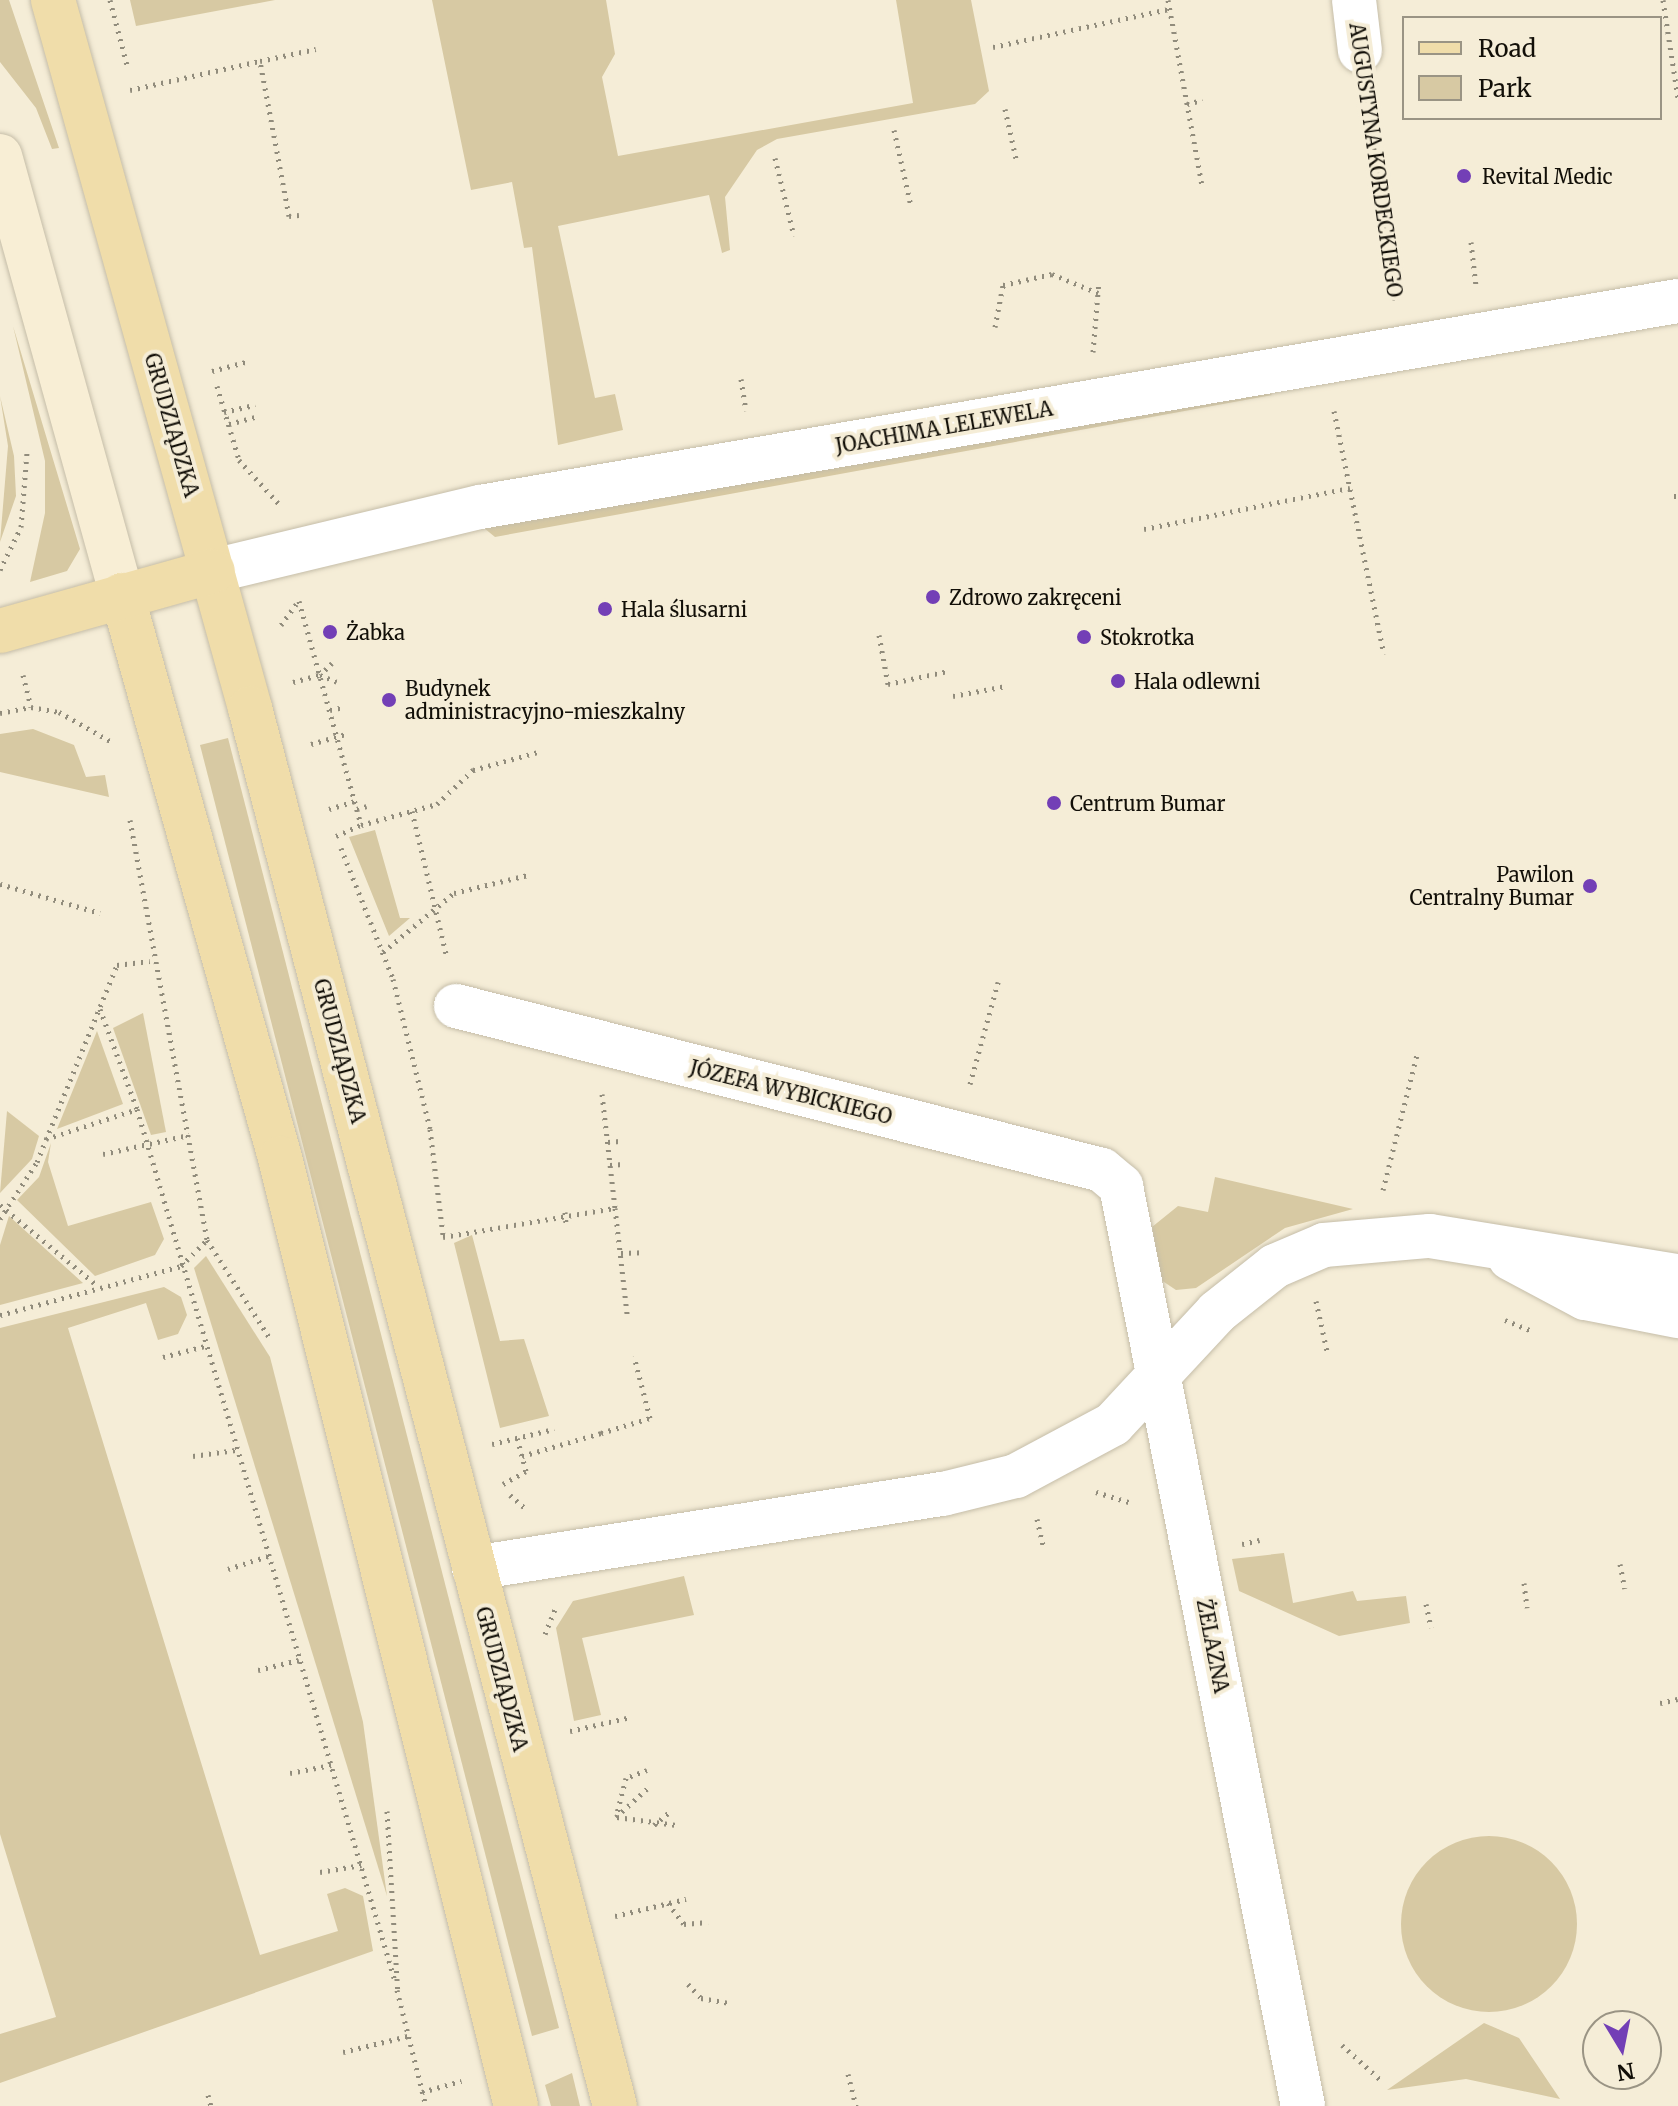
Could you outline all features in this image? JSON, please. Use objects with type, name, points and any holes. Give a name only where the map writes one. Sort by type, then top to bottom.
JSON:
[{"type":"main road","name":"GRUDZIĄDZKA","points":[[53,0],[213,571],[615,2106]]},
{"type":"main road","points":[[0,156],[280,1158],[516,2106]]},
{"type":"main road","points":[[0,631],[213,571]]},
{"type":"street","name":"AUGUSTYNA KORDECKIEGO","points":[[1354,0],[1360,51]]},
{"type":"street","name":"JOACHIMA LELEWELA","points":[[213,571],[307,545],[480,507],[1323,359],[1678,301]]},
{"type":"street","name":"JÓZEFA WYBICKIEGO","points":[[456,1006],[1102,1170],[1121,1186]]},
{"type":"street","name":"ŻELAZNA","points":[[1121,1186],[1303,2106]]},
{"type":"street","points":[[474,1568],[943,1494],[1016,1476],[1088,1442],[1160,1377],[1217,1312],[1297,1254],[1407,1235],[1678,1276]]},
{"type":"street","points":[[1498,1250],[1585,1298],[1678,1316]]},
{"type":"path","points":[[110,0],[134,104]]},
{"type":"path","points":[[1168,0],[1202,186]]},
{"type":"path","points":[[1663,0],[1678,98]]},
{"type":"path","points":[[993,47],[1169,9]]},
{"type":"path","points":[[130,90],[316,49]]},
{"type":"path","name":"AUGUSTYNA KORDECKIEGO","points":[[1360,51],[1396,311]]},
{"type":"path","points":[[260,61],[289,216],[299,215]]},
{"type":"path","points":[[1187,104],[1202,100]]},
{"type":"path","points":[[1005,109],[1017,163]]},
{"type":"path","points":[[894,130],[911,206]]},
{"type":"path","points":[[775,158],[794,236]]},
{"type":"path","points":[[1471,242],[1477,298]]},
{"type":"path","points":[[995,327],[1003,285],[1052,274],[1098,293]]},
{"type":"path","points":[[1093,353],[1099,281]]},
{"type":"path","points":[[208,356],[228,424],[256,486],[298,511],[307,545],[318,593],[299,600],[277,635]]},
{"type":"path","points":[[1323,359],[1384,654]]},
{"type":"path","points":[[212,371],[249,361]]},
{"type":"path","points":[[741,379],[744,395]]},
{"type":"path","points":[[224,412],[255,405]]},
{"type":"path","points":[[228,424],[259,416]]},
{"type":"path","points":[[0,570],[27,498],[26,448]]},
{"type":"path","points":[[1144,529],[1350,488]]},
{"type":"path","points":[[299,600],[361,825]]},
{"type":"path","points":[[879,635],[888,684],[948,671]]},
{"type":"path","points":[[282,678],[284,685],[320,675],[332,663]]},
{"type":"path","points":[[320,675],[337,682]]},
{"type":"path","points":[[24,678],[31,707]]},
{"type":"path","points":[[953,696],[1006,686]]},
{"type":"path","points":[[0,713],[31,707],[59,712],[113,742],[117,755]]},
{"type":"path","points":[[330,710],[344,707]]},
{"type":"path","points":[[298,734],[306,759]]},
{"type":"path","points":[[302,746],[346,734]]},
{"type":"path","points":[[336,836],[448,798],[473,770],[538,752]]},
{"type":"path","points":[[320,797],[383,952],[430,1129],[445,1251]]},
{"type":"path","points":[[325,810],[355,801]]},
{"type":"path","points":[[357,809],[367,806]]},
{"type":"path","points":[[128,810],[150,961],[189,1135],[207,1240],[277,1350]]},
{"type":"path","points":[[412,811],[456,1006]]},
{"type":"path","points":[[383,952],[454,893],[528,875]]},
{"type":"path","points":[[0,884],[100,913]]},
{"type":"path","points":[[31,902],[33,894]]},
{"type":"path","points":[[0,1219],[2,1204],[46,1139],[117,965],[150,961]]},
{"type":"path","points":[[968,1092],[998,982]]},
{"type":"path","points":[[100,1007],[137,1109],[181,1266],[361,1865],[426,2106]]},
{"type":"path","points":[[1380,1200],[1417,1055]]},
{"type":"path","points":[[601,1081],[627,1314]]},
{"type":"path","points":[[46,1139],[137,1109]]},
{"type":"path","points":[[103,1154],[145,1142],[189,1135]]},
{"type":"path","points":[[608,1142],[620,1141]]},
{"type":"path","points":[[610,1165],[623,1164]]},
{"type":"path","points":[[2,1204],[99,1287]]},
{"type":"path","points":[[443,1237],[565,1212],[615,1208]]},
{"type":"path","points":[[565,1212],[566,1224]]},
{"type":"path","points":[[511,1223],[512,1231]]},
{"type":"path","points":[[0,1315],[181,1266],[207,1240]]},
{"type":"path","points":[[620,1253],[644,1252]]},
{"type":"path","points":[[1313,1290],[1327,1351]]},
{"type":"path","points":[[163,1357],[205,1346]]},
{"type":"path","points":[[522,1456],[600,1429],[650,1418],[634,1356]]},
{"type":"path","points":[[489,1445],[554,1429]]},
{"type":"path","points":[[486,1431],[492,1455]]},
{"type":"path","points":[[502,1485],[523,1478],[517,1438]]},
{"type":"path","points":[[193,1456],[236,1450]]},
{"type":"path","points":[[499,1475],[502,1485],[517,1505],[538,1515],[549,1555]]},
{"type":"path","points":[[1034,1511],[1044,1549]]},
{"type":"path","points":[[228,1569],[268,1556]]},
{"type":"path","points":[[1620,1564],[1625,1589]]},
{"type":"path","points":[[1524,1583],[1527,1608]]},
{"type":"path","points":[[1426,1604],[1431,1627]]},
{"type":"path","points":[[258,1670],[299,1660]]},
{"type":"path","points":[[1660,1703],[1678,1699]]},
{"type":"path","points":[[566,1732],[631,1717]]},
{"type":"path","points":[[290,1773],[331,1765]]},
{"type":"path","points":[[616,1817],[626,1778],[647,1770]]},
{"type":"path","points":[[616,1817],[651,1785]]},
{"type":"path","points":[[385,1800],[398,1994]]},
{"type":"path","points":[[653,1826],[672,1810]]},
{"type":"path","points":[[616,1817],[653,1826],[676,1825]]},
{"type":"path","points":[[320,1872],[361,1865]]},
{"type":"path","points":[[614,1916],[686,1899]]},
{"type":"path","points":[[668,1903],[684,1924],[708,1922]]},
{"type":"path","points":[[688,1984],[701,1998],[729,2003]]},
{"type":"path","points":[[343,2052],[408,2035]]},
{"type":"path","points":[[848,2074],[856,2106]]},
{"type":"path","points":[[208,2095],[211,2106]]},
{"type":"green space","points":[[0,0],[9,0],[59,148],[52,149],[36,108],[0,62]]},
{"type":"green space","points":[[130,0],[275,0],[136,26]]},
{"type":"green space","points":[[432,0],[606,0],[615,54],[602,77],[618,156],[913,103],[896,0],[971,0],[989,91],[975,104],[777,139],[757,150],[725,197],[730,250],[722,253],[709,195],[558,226],[595,398],[615,394],[623,430],[558,445],[532,247],[524,248],[512,182],[471,190]]},
{"type":"green space","points":[[13,326],[80,549],[67,571],[30,582],[45,513],[45,461]]},
{"type":"green space","points":[[1266,390],[1272,395],[495,537],[484,528]]},
{"type":"green space","points":[[0,396],[14,456],[16,496],[0,542],[8,446]]},
{"type":"green space","points":[[33,729],[74,745],[86,777],[105,775],[109,797],[0,772],[0,734]]},
{"type":"green space","points":[[228,738],[559,2028],[532,2036],[200,745]]},
{"type":"green space","points":[[375,830],[400,918],[410,918],[389,936],[349,837]]},
{"type":"green space","points":[[143,1013],[166,1132],[151,1135],[113,1028]]},
{"type":"green space","points":[[97,1031],[123,1104],[57,1129]]},
{"type":"green space","points":[[7,1111],[39,1136],[32,1159],[0,1193]]},
{"type":"green space","points":[[51,1143],[48,1162],[68,1226],[151,1202],[164,1239],[155,1255],[95,1276],[17,1200],[39,1177]]},
{"type":"green space","points":[[1215,1177],[1353,1209],[1285,1228],[1196,1288],[1176,1290],[1161,1280],[1152,1227],[1178,1206],[1208,1212]]},
{"type":"green space","points":[[9,1216],[83,1283],[0,1305],[0,1245]]},
{"type":"green space","points":[[472,1235],[500,1341],[524,1339],[549,1416],[500,1428],[454,1243]]},
{"type":"green space","points":[[206,1256],[270,1357],[363,1722],[387,1896],[194,1268]]},
{"type":"green space","points":[[164,1287],[181,1297],[187,1315],[178,1334],[158,1340],[146,1303],[68,1328],[260,1955],[338,1931],[327,1894],[345,1888],[363,1896],[373,1951],[0,2083],[0,2034],[56,2017],[0,1834],[0,1328]]},
{"type":"green space","points":[[1284,1553],[1293,1603],[1353,1591],[1357,1601],[1406,1596],[1410,1623],[1339,1636],[1239,1591],[1232,1559]]},
{"type":"green space","points":[[684,1576],[694,1615],[582,1638],[601,1715],[574,1721],[556,1628],[573,1601]]},
{"type":"green space","points":[[1489,1836],[1523,1843],[1551,1862],[1570,1890],[1577,1924],[1570,1958],[1551,1986],[1523,2005],[1489,2012],[1455,2005],[1427,1986],[1408,1958],[1401,1924],[1408,1890],[1427,1862],[1455,1843]]},
{"type":"green space","points":[[1484,2023],[1519,2038],[1560,2099],[1466,2079],[1387,2090]]},
{"type":"green space","points":[[572,2073],[580,2106],[551,2106],[545,2085]]},
{"type":"place","name":"Revital Medic","points":[[1464,176]]},
{"type":"place","name":"Zdrowo zakręceni","points":[[933,597]]},
{"type":"place","name":"Hala ślusarni","points":[[605,609]]},
{"type":"place","name":"Żabka","points":[[330,632]]},
{"type":"place","name":"Stokrotka","points":[[1084,637]]},
{"type":"place","name":"Hala odlewni","points":[[1118,681]]},
{"type":"place","name":"Budynek administracyjno-mieszkalny","points":[[389,700]]},
{"type":"place","name":"Centrum Bumar","points":[[1054,803]]},
{"type":"place","name":"Pawilon Centralny Bumar","points":[[1590,886]]}]
